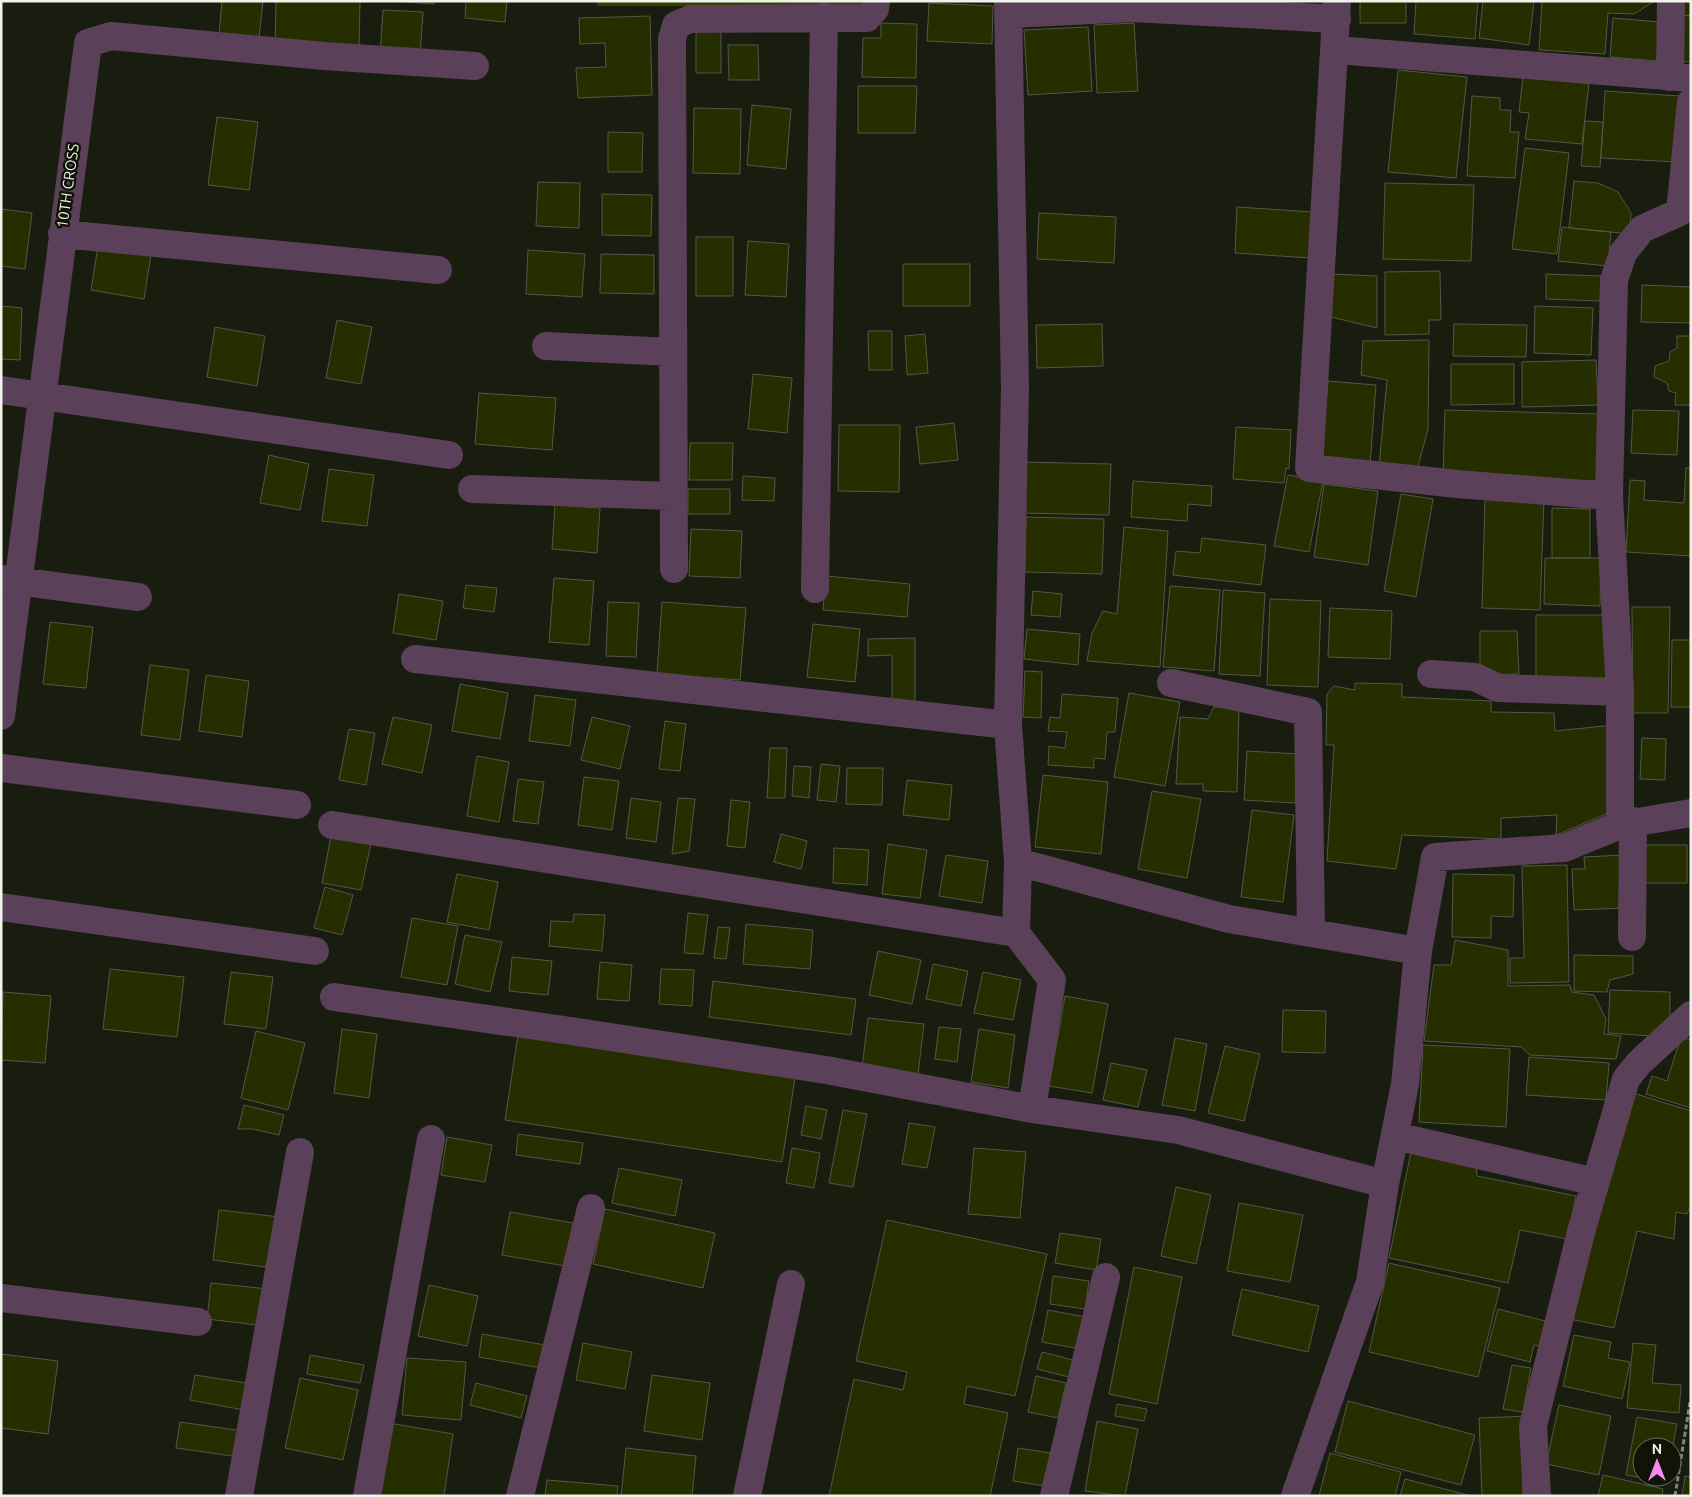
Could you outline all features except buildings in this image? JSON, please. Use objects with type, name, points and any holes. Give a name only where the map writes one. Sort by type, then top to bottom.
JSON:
[{"type":"street","points":[[674,569],[672,496],[672,39],[676,25],[690,19],[824,16],[867,18],[875,9],[876,1]]},
{"type":"street","points":[[1336,50],[1680,77],[1670,1]]},
{"type":"street","points":[[1032,1109],[1052,980],[1016,933],[1018,862],[1008,725],[1015,388],[1009,8],[1337,10],[1309,468],[1457,484],[1609,496]]},
{"type":"street","points":[[815,589],[824,16]]},
{"type":"street","name":"10TH CROSS","points":[[1,716],[10,580],[42,395],[88,43],[111,36],[324,56],[475,66]]},
{"type":"street","points":[[1632,936],[1609,496],[1614,280],[1623,253],[1642,230],[1680,212],[1691,102]]},
{"type":"street","points":[[62,234],[438,270]]},
{"type":"street","points":[[546,346],[672,352]]},
{"type":"street","points":[[1,390],[449,455]]},
{"type":"street","points":[[472,489],[672,496]]},
{"type":"street","points":[[10,580],[138,597]]},
{"type":"street","points":[[415,660],[1008,725]]},
{"type":"street","points":[[1431,674],[1475,677],[1498,688],[1620,692]]},
{"type":"street","points":[[1172,683],[1308,712],[1311,933]]},
{"type":"street","points":[[1,768],[296,805]]},
{"type":"street","points":[[1295,1496],[1370,1282],[1385,1184],[1405,1084],[1418,951],[1435,856],[1564,848],[1627,823],[1691,813]]},
{"type":"street","points":[[332,825],[1016,933]]},
{"type":"street","points":[[1018,862],[1229,919],[1418,951]]},
{"type":"street","points":[[1,907],[315,951]]},
{"type":"street","points":[[334,997],[826,1070],[1032,1109],[1178,1130],[1385,1184]]},
{"type":"street","points":[[1537,1496],[1533,1426],[1581,1232],[1626,1079],[1639,1063],[1691,1015]]},
{"type":"street","points":[[1395,1136],[1596,1182]]},
{"type":"street","points":[[367,1496],[432,1139]]},
{"type":"street","points":[[239,1496],[300,1152]]},
{"type":"street","points":[[520,1496],[591,1208]]},
{"type":"street","points":[[1054,1496],[1106,1277]]},
{"type":"street","points":[[747,1496],[791,1284]]},
{"type":"street","points":[[1,1298],[198,1322]]},
{"type":"path","points":[[1675,1496],[1690,1402]]},
{"type":"green space","points":[[598,1],[868,1],[868,6],[597,6]]}]
